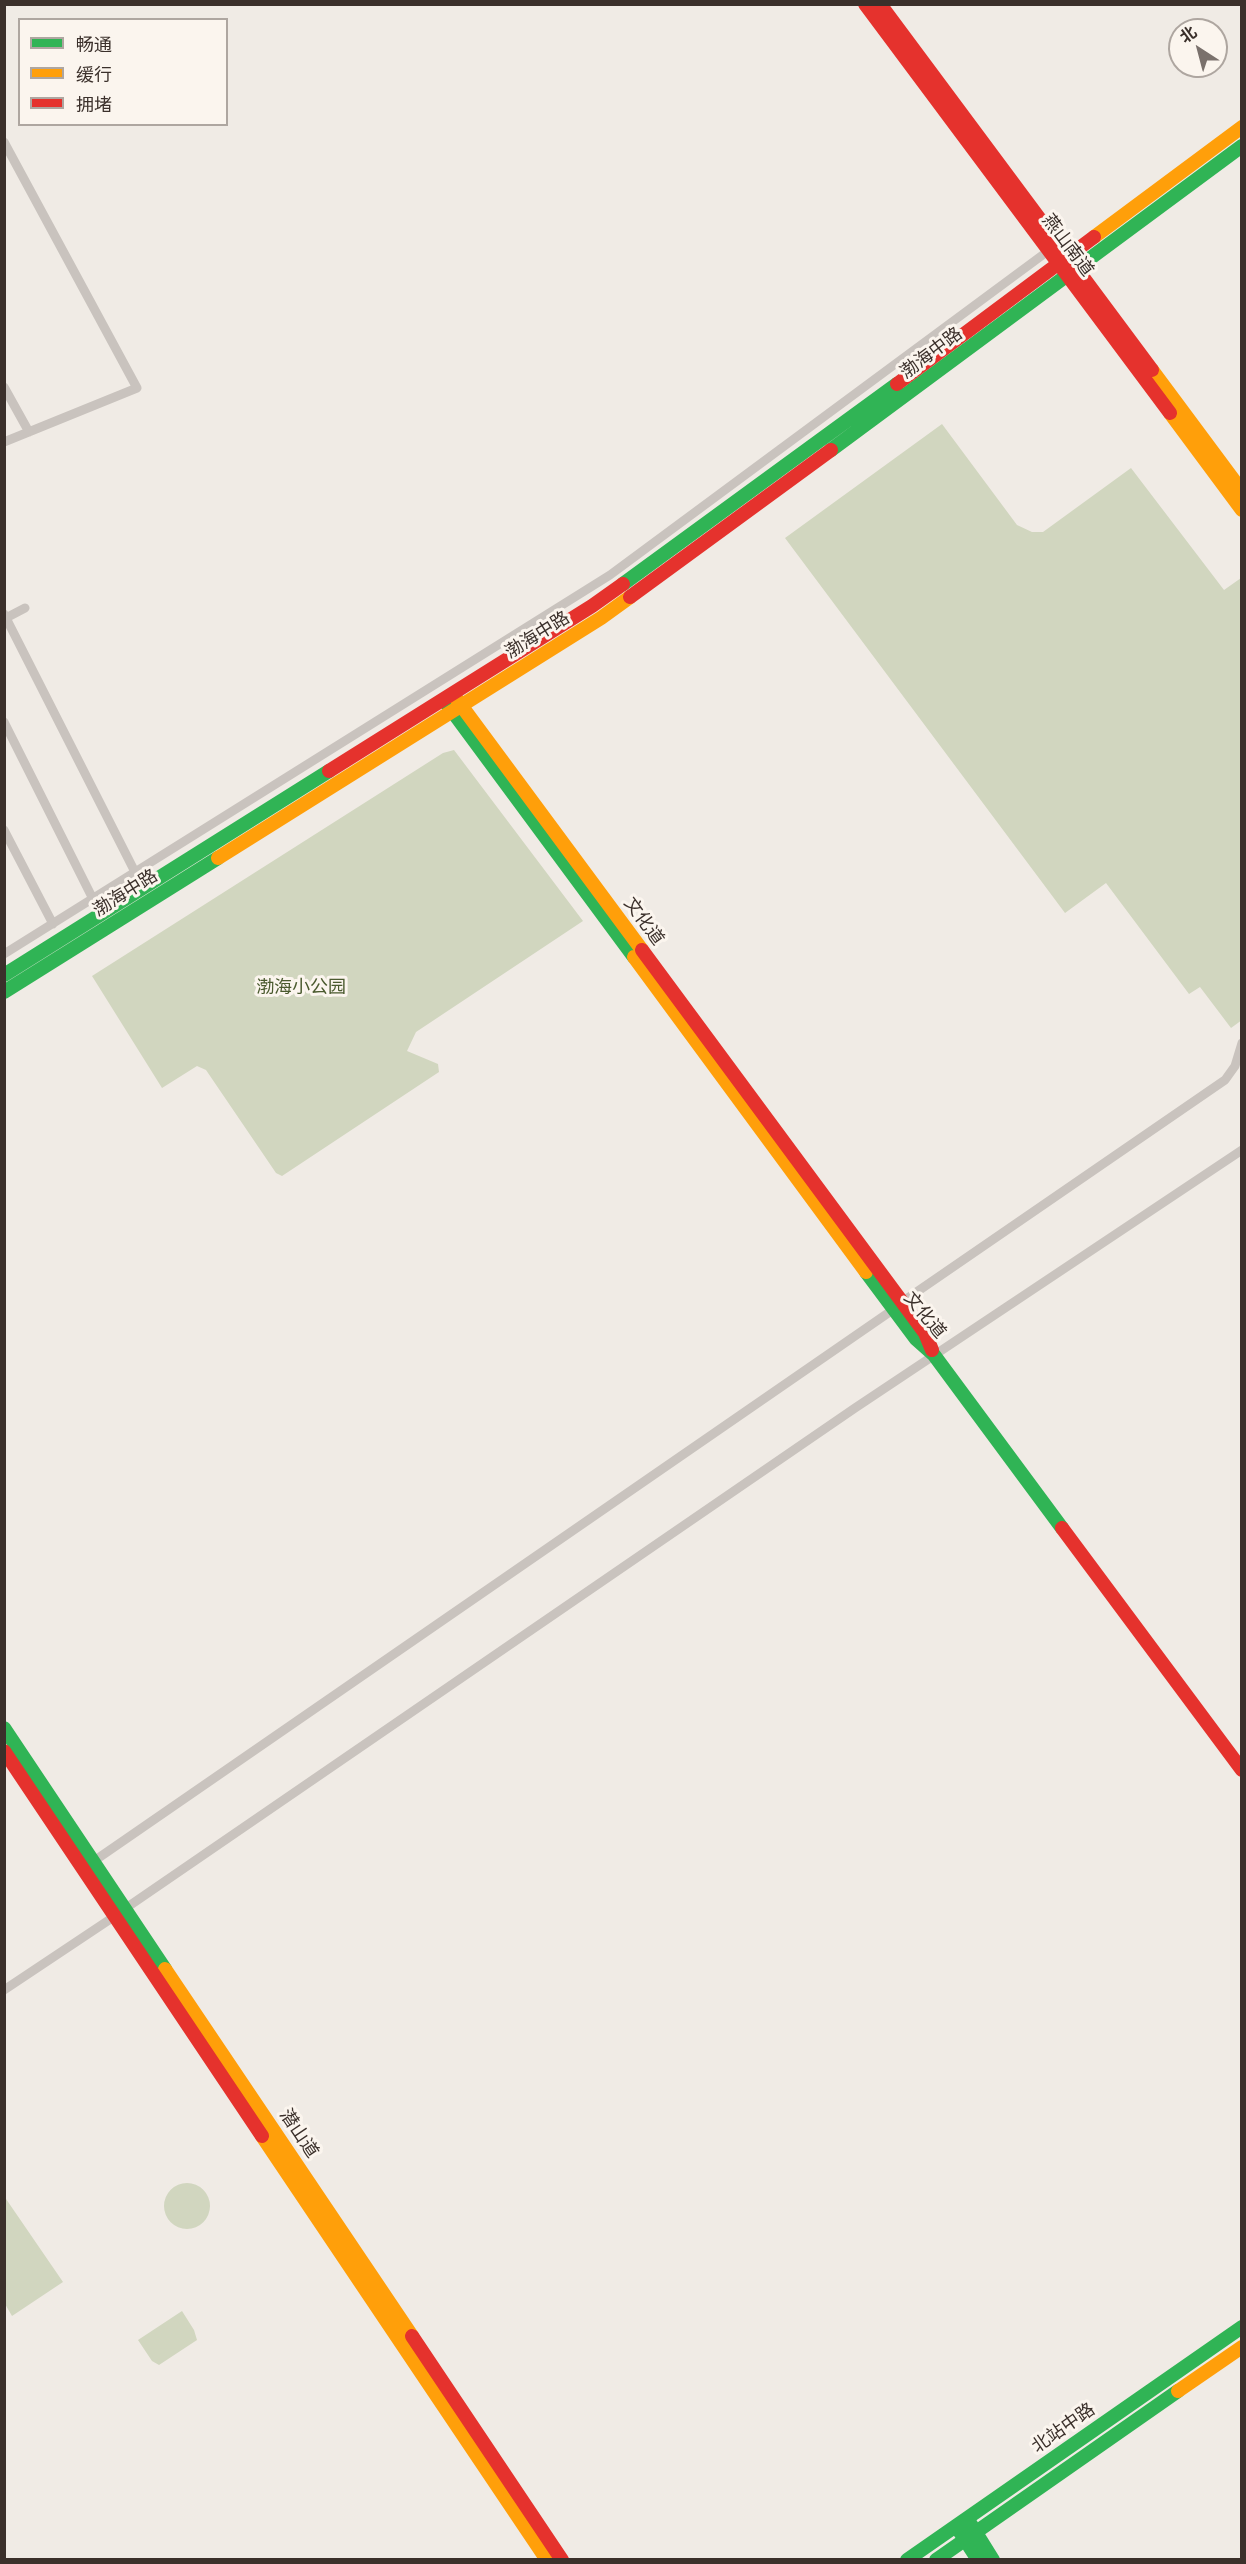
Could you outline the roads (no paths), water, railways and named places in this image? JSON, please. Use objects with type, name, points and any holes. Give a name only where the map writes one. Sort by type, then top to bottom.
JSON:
[{"type":"main road","name":"燕山南道","points":[[864,4],[1048,251],[1063,260]]},
{"type":"main road","name":"燕山南道","points":[[880,4],[1063,260],[1242,491]]},
{"type":"main road","name":"渤海中路","points":[[4,975],[607,596],[1242,127]]},
{"type":"main road","name":"渤海中路","points":[[4,992],[631,597],[1242,146]]},
{"type":"main road","name":"燕山南道","points":[[1072,272],[1242,510]]},
{"type":"main road","name":"文化道","points":[[448,697],[898,1306],[925,1333],[934,1355],[1242,1770]]},
{"type":"main road","name":"潜山道","points":[[4,1728],[94,1861],[120,1912],[547,2559]]},
{"type":"main road","name":"潜山道","points":[[4,1751],[120,1912],[562,2559]]},
{"type":"main road","name":"北站中路","points":[[907,2559],[1242,2327]]},
{"type":"main road","name":"北站中路","points":[[936,2559],[1242,2347]]},
{"type":"main road","points":[[962,2522],[978,2559]]},
{"type":"main road","points":[[970,2536],[993,2559]]},
{"type":"street","points":[[4,142],[137,388],[4,442]]},
{"type":"street","points":[[6,951],[53,924],[610,575],[1048,251]]},
{"type":"street","points":[[4,387],[29,432]]},
{"type":"street","points":[[25,608],[5,617],[135,872]]},
{"type":"street","points":[[4,722],[93,899]]},
{"type":"street","points":[[4,830],[53,924]]},
{"type":"street","points":[[94,1861],[1224,1080],[1235,1066],[1242,1043]]},
{"type":"street","points":[[4,1990],[934,1355],[1242,1150]]},
{"type":"park label","name":"渤海小公园","points":[[301,989]]}]
